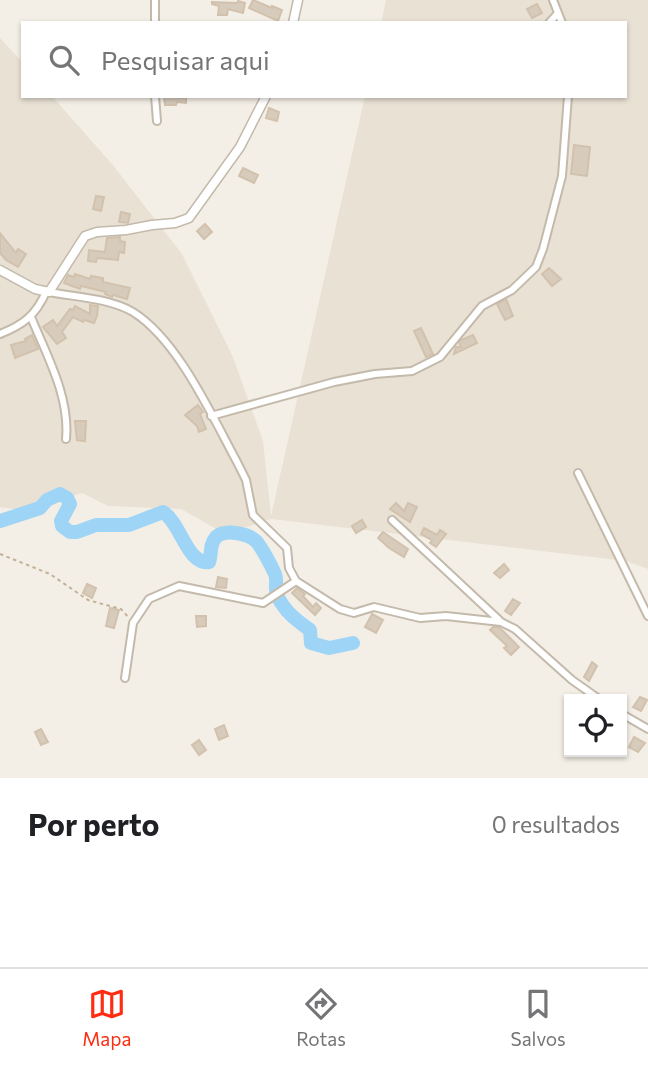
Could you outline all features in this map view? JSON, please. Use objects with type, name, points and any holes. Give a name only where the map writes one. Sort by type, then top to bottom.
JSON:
[{"type":"street","points":[[155,0],[155,21]]},
{"type":"street","points":[[293,21],[298,0]]},
{"type":"street","points":[[553,0],[561,21]]},
{"type":"street","points":[[550,21],[558,13]]},
{"type":"street","points":[[155,98],[157,121]]},
{"type":"street","points":[[0,334],[22,325],[31,317],[85,236],[97,232],[175,223],[189,218],[240,147],[265,98]]},
{"type":"street","points":[[211,415],[334,382],[375,374],[412,371],[440,357],[482,306],[512,290],[536,267],[562,176],[568,98]]},
{"type":"street","points":[[0,270],[34,289],[120,306],[132,311],[148,324],[169,346],[211,415],[246,481],[253,515],[287,548],[289,568],[303,587],[347,612],[354,613],[374,607],[420,618],[446,616],[500,622]]},
{"type":"street","points":[[31,317],[63,399],[67,424],[66,439]]},
{"type":"street","points":[[578,473],[648,616]]},
{"type":"street","points":[[392,520],[500,622],[515,629],[572,680],[592,694]]},
{"type":"street","points":[[125,678],[133,623],[149,599],[179,586],[263,603],[296,581]]},
{"type":"street","points":[[627,717],[648,729]]},
{"type":"path","points":[[0,554],[50,574],[88,600],[121,609],[133,623]]},
{"type":"shaded area","points":[[386,0],[648,0],[648,569],[626,561],[271,519],[225,534],[181,509],[108,506],[82,493],[26,511],[0,507],[0,38],[21,61],[21,98],[54,98],[112,164],[182,254],[233,357],[263,441],[271,516],[365,98],[627,98],[627,21],[381,21]]},
{"type":"building","points":[[253,0],[282,10],[278,21],[249,8]]},
{"type":"building","points":[[212,2],[245,3],[243,13],[228,9],[227,15],[218,15],[219,6],[212,4]]},
{"type":"building","points":[[537,4],[542,13],[532,18],[527,9]]},
{"type":"building","points":[[164,98],[186,98],[186,103],[165,105]]},
{"type":"building","points":[[269,108],[279,112],[277,121],[266,118]]},
{"type":"building","points":[[574,145],[590,147],[587,176],[571,174]]},
{"type":"building","points":[[243,168],[258,175],[254,183],[239,176]]},
{"type":"building","points":[[96,196],[104,197],[101,211],[93,209]]},
{"type":"building","points":[[121,212],[130,214],[128,223],[119,222]]},
{"type":"building","points":[[205,224],[212,232],[204,239],[197,231]]},
{"type":"building","points":[[0,233],[16,253],[18,249],[26,254],[18,267],[0,253]]},
{"type":"building","points":[[120,237],[120,241],[125,242],[124,253],[119,252],[118,260],[97,258],[96,262],[88,261],[89,250],[105,252],[107,238]]},
{"type":"building","points":[[549,268],[561,279],[552,286],[542,274]]},
{"type":"building","points":[[75,274],[90,279],[91,276],[103,278],[103,282],[130,288],[127,299],[64,283],[68,275],[74,277]]},
{"type":"building","points":[[506,299],[513,316],[505,320],[497,304]]},
{"type":"building","points":[[90,305],[98,306],[94,323],[73,317],[62,332],[66,338],[57,344],[43,327],[53,320],[57,326],[75,306],[90,314]]},
{"type":"building","points":[[421,328],[433,354],[426,357],[414,331]]},
{"type":"building","points":[[32,335],[38,349],[15,358],[11,345],[26,341],[25,339]]},
{"type":"building","points":[[473,335],[477,343],[454,354],[456,347],[461,347],[461,340]]},
{"type":"building","points":[[198,405],[203,412],[200,414],[206,429],[199,432],[197,426],[185,415]]},
{"type":"building","points":[[75,421],[86,421],[85,441],[77,440]]},
{"type":"building","points":[[396,503],[404,511],[408,503],[417,507],[410,522],[390,509]]},
{"type":"building","points":[[362,520],[366,527],[356,533],[352,526]]},
{"type":"building","points":[[424,528],[437,535],[440,530],[446,534],[436,547],[430,543],[432,540],[421,534]]},
{"type":"building","points":[[383,532],[408,549],[404,557],[378,538]]},
{"type":"building","points":[[504,564],[509,570],[500,578],[494,573]]},
{"type":"building","points":[[218,577],[227,579],[226,588],[216,587]]},
{"type":"building","points":[[87,584],[96,588],[92,598],[83,593]]},
{"type":"building","points":[[297,588],[305,594],[303,596],[313,607],[316,603],[321,608],[315,615],[292,593]]},
{"type":"building","points":[[513,599],[520,603],[511,615],[505,611]]},
{"type":"building","points":[[110,608],[119,610],[114,628],[106,626]]},
{"type":"building","points":[[372,614],[383,620],[376,633],[365,627]]},
{"type":"building","points":[[196,616],[206,616],[206,626],[197,627]]},
{"type":"building","points":[[499,627],[519,647],[511,655],[504,648],[507,646],[490,630]]},
{"type":"building","points":[[592,662],[597,666],[589,681],[584,677]]},
{"type":"building","points":[[640,697],[647,700],[641,711],[633,707]]},
{"type":"building","points":[[224,725],[228,736],[219,740],[215,729]]},
{"type":"building","points":[[41,729],[48,742],[41,745],[35,732]]},
{"type":"building","points":[[634,737],[645,743],[638,752],[629,747]]},
{"type":"building","points":[[199,740],[206,750],[199,755],[192,745]]},
{"type":"waterway","points":[[0,521],[40,508],[47,500],[60,494],[67,498],[70,504],[61,521],[62,526],[70,532],[96,525],[129,525],[163,512],[175,525],[195,557],[209,562],[212,543],[216,537],[230,533],[247,536],[256,541],[264,552],[276,577],[276,592],[280,601],[295,619],[310,630],[311,643],[329,648],[353,643]]}]
